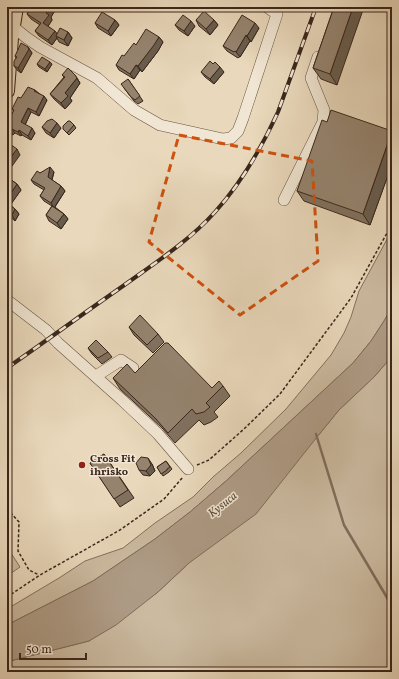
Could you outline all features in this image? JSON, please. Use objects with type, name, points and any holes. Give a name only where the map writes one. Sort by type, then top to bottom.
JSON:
[{"type":"main road","points":[[7,91],[11,38],[10,24],[16,7]]},
{"type":"street","points":[[10,24],[40,47],[97,78],[134,110],[160,125],[223,139],[231,138],[238,131],[243,118],[277,14],[267,7]]},
{"type":"street","points":[[284,200],[323,122],[324,110],[311,78],[321,50]]},
{"type":"street","points":[[7,300],[46,330],[58,343],[122,400],[158,434],[188,469]]},
{"type":"street","points":[[96,376],[121,360],[133,368]]},
{"type":"path","points":[[7,597],[40,575],[120,530],[164,499],[188,469],[209,460],[244,429],[280,394],[350,298],[392,224]]},
{"type":"path","points":[[7,509],[19,522],[18,551],[29,570],[40,575]]},
{"type":"highlighted area","points":[[179,135],[312,161],[318,261],[240,315],[149,242]]},
{"type":"shaded area","points":[[392,230],[392,307],[371,341],[353,363],[226,481],[190,512],[155,539],[93,581],[7,625],[7,609],[85,561],[123,548],[155,523],[193,497],[286,409],[331,355],[344,333],[351,317],[359,291]]},
{"type":"shaded area","points":[[392,356],[392,672],[7,672],[7,663],[10,661],[89,641],[158,592],[317,437],[339,410],[375,376]]},
{"type":"shaded area","points":[[7,547],[20,567],[7,576]]},
{"type":"water","name":"Kysuca","points":[[392,307],[392,356],[375,376],[339,410],[256,514],[189,563],[158,592],[116,625],[89,641],[7,663],[7,625],[93,581],[155,539],[190,512],[226,481],[353,363],[371,341]]},
{"type":"building","points":[[32,7],[51,7],[46,13],[49,15],[43,23],[55,31],[48,40],[35,31],[41,23],[27,14]]},
{"type":"building","points":[[334,7],[353,7],[330,74],[313,68]]},
{"type":"building","points":[[204,11],[214,20],[206,29],[196,20]]},
{"type":"building","points":[[102,12],[115,20],[108,31],[95,23]]},
{"type":"building","points":[[183,15],[191,21],[184,31],[175,25]]},
{"type":"building","points":[[242,15],[255,23],[236,52],[234,52],[223,46]]},
{"type":"building","points":[[60,28],[68,32],[64,40],[56,36]]},
{"type":"building","points":[[146,29],[159,37],[138,66],[136,65],[130,74],[116,65],[122,55],[124,56],[134,43],[136,45]]},
{"type":"building","points":[[21,43],[29,49],[18,68],[14,66],[14,61],[17,57],[15,56]]},
{"type":"building","points":[[42,57],[50,62],[45,69],[37,64]]},
{"type":"building","points":[[210,61],[213,64],[215,62],[220,67],[210,79],[201,72]]},
{"type":"building","points":[[68,68],[77,78],[65,93],[68,96],[61,103],[50,94],[65,77],[62,75]]},
{"type":"building","points":[[128,79],[140,96],[135,100],[121,84]]},
{"type":"building","points":[[28,87],[44,96],[36,112],[28,108],[21,122],[32,128],[28,136],[19,130],[18,132],[12,129],[10,131],[7,129],[7,123],[14,110],[12,109],[18,97],[21,98]]},
{"type":"building","points":[[331,110],[392,131],[363,214],[297,191],[322,120],[327,122]]},
{"type":"building","points":[[52,119],[57,123],[50,133],[42,127],[47,121]]},
{"type":"building","points":[[68,121],[74,125],[67,133],[63,129],[63,126]]},
{"type":"building","points":[[7,142],[17,149],[7,162]]},
{"type":"building","points":[[50,167],[48,177],[61,186],[51,203],[40,196],[45,188],[31,180],[37,171],[40,173]]},
{"type":"building","points":[[7,177],[17,184],[7,199]]},
{"type":"building","points":[[7,203],[15,209],[12,215],[7,212]]},
{"type":"building","points":[[52,206],[64,214],[57,223],[46,215]]},
{"type":"building","points":[[140,315],[158,334],[147,345],[129,327]]},
{"type":"building","points":[[96,340],[108,352],[98,358],[88,348]]},
{"type":"building","points":[[165,343],[168,343],[212,388],[219,381],[223,386],[206,403],[210,407],[204,412],[196,414],[192,409],[168,433],[156,419],[113,378],[127,364],[135,373]]},
{"type":"building","points":[[104,454],[128,490],[114,499],[90,463]]},
{"type":"building","points":[[141,457],[148,458],[151,465],[146,471],[139,470],[136,463]]},
{"type":"building","points":[[166,461],[170,467],[161,474],[157,467]]},
{"type":"waterway","points":[[316,434],[344,525],[392,606]]},
{"type":"railway","points":[[7,368],[171,251],[205,223],[225,201],[250,165],[278,112],[316,7]]},
{"type":"place","name":"Cross Fit ihrisko","points":[[82,465]]}]
